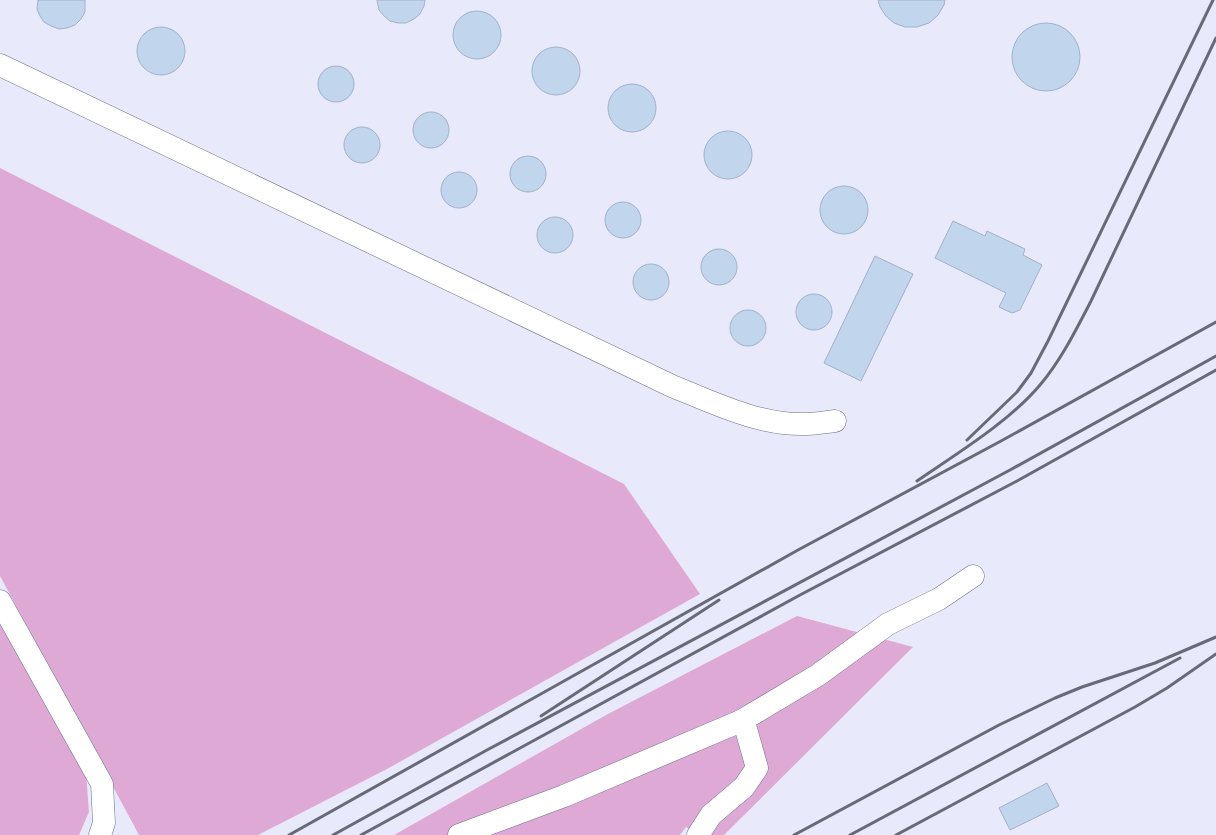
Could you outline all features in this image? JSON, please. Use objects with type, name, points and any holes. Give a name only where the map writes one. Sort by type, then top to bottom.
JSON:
[{"type":"lane","points":[[0,65],[672,386],[734,411],[774,422],[807,424],[835,421]]},
{"type":"lane","points":[[459,835],[564,796],[741,721],[818,675],[888,624],[939,599],[973,576]]},
{"type":"lane","points":[[0,601],[102,784],[104,823],[100,835]]},
{"type":"lane","points":[[698,835],[711,815],[744,787],[757,768],[746,729],[741,721]]},
{"type":"shaded area","points":[[0,168],[624,484],[700,594],[387,769],[258,835],[139,835],[0,576]]},
{"type":"shaded area","points":[[797,616],[913,647],[724,835],[698,835],[686,827],[680,835],[394,835],[606,715]]},
{"type":"shaded area","points":[[0,618],[86,773],[89,812],[79,835],[0,835]]},
{"type":"building","points":[[38,0],[85,0],[85,12],[75,25],[59,29],[44,22],[37,9]]},
{"type":"building","points":[[377,0],[425,0],[420,14],[406,23],[398,23],[390,21],[384,16],[379,10]]},
{"type":"building","points":[[878,0],[945,0],[944,5],[938,15],[929,23],[917,27],[905,27],[894,23],[886,16],[880,7]]},
{"type":"building","points":[[472,11],[482,11],[494,18],[501,30],[501,40],[494,52],[482,59],[472,59],[464,55],[457,48],[453,40],[453,30],[457,22],[464,15]]},
{"type":"building","points":[[1039,23],[1053,23],[1065,29],[1074,38],[1080,50],[1078,70],[1070,81],[1059,89],[1053,91],[1039,91],[1033,89],[1022,81],[1014,70],[1012,64],[1012,50],[1014,44],[1022,33],[1033,25]]},
{"type":"building","points":[[156,27],[166,27],[178,34],[185,46],[185,56],[178,68],[166,75],[156,75],[148,71],[141,64],[137,56],[137,46],[141,38],[148,31]]},
{"type":"building","points":[[551,47],[561,47],[573,54],[580,66],[580,76],[573,88],[561,95],[551,95],[543,91],[536,84],[532,76],[532,66],[536,58],[543,51]]},
{"type":"building","points":[[333,66],[339,66],[349,71],[354,84],[349,97],[339,102],[333,102],[323,97],[318,87],[318,81],[323,71]]},
{"type":"building","points":[[627,84],[637,84],[649,91],[656,103],[656,113],[649,125],[637,132],[627,132],[619,128],[612,121],[608,113],[608,103],[612,95],[619,88]]},
{"type":"building","points":[[428,112],[434,112],[444,117],[449,130],[444,143],[434,148],[428,148],[418,143],[413,133],[413,127],[418,117]]},
{"type":"building","points":[[365,127],[375,132],[379,138],[379,152],[375,158],[369,162],[359,163],[349,158],[345,152],[344,142],[349,132],[355,128]]},
{"type":"building","points":[[723,131],[733,131],[745,138],[752,150],[752,160],[745,172],[733,179],[723,179],[715,175],[708,168],[704,160],[704,150],[708,142],[715,135]]},
{"type":"building","points":[[528,156],[541,161],[546,174],[541,187],[528,192],[515,187],[510,174],[515,161]]},
{"type":"building","points":[[462,172],[472,177],[476,183],[476,197],[472,203],[466,207],[456,208],[446,203],[442,197],[441,187],[446,177],[452,173]]},
{"type":"building","points":[[839,186],[849,186],[861,193],[868,205],[868,215],[861,227],[849,234],[839,234],[831,230],[824,223],[820,215],[820,205],[824,197],[831,190]]},
{"type":"building","points":[[626,202],[636,207],[640,213],[640,227],[636,233],[630,237],[620,238],[610,233],[606,227],[605,217],[610,207],[616,203]]},
{"type":"building","points":[[558,217],[568,222],[572,228],[572,242],[568,248],[562,252],[552,253],[542,248],[538,242],[537,232],[542,222],[548,218]]},
{"type":"building","points":[[953,221],[985,236],[987,231],[1025,249],[1023,255],[1042,265],[1020,310],[1012,313],[999,307],[1006,293],[935,258]]},
{"type":"building","points":[[719,249],[732,254],[737,267],[732,280],[719,285],[706,280],[701,267],[706,254]]},
{"type":"building","points":[[875,256],[913,274],[861,381],[824,363]]},
{"type":"building","points":[[651,264],[664,269],[669,282],[664,295],[651,300],[638,295],[633,282],[638,269]]},
{"type":"building","points":[[817,294],[827,299],[831,305],[831,319],[827,325],[821,329],[811,330],[801,325],[797,319],[796,309],[801,299],[807,295]]},
{"type":"building","points":[[748,310],[761,315],[766,328],[761,341],[748,346],[735,341],[730,328],[735,315]]},
{"type":"building","points":[[1047,783],[1059,806],[1010,830],[999,808]]},
{"type":"railway","points":[[967,440],[1017,392],[1031,373],[1048,341],[1213,0]]},
{"type":"railway","points":[[917,481],[998,425],[1027,399],[1055,365],[1091,301],[1216,38]]},
{"type":"railway","points":[[289,835],[798,550],[1001,441],[1216,322]]},
{"type":"railway","points":[[333,835],[487,750],[1010,470],[1216,356]]},
{"type":"railway","points":[[361,835],[800,595],[1017,481],[1216,370]]},
{"type":"railway","points":[[541,716],[719,600]]},
{"type":"railway","points":[[794,835],[999,725],[1055,698],[1082,687],[1155,663],[1216,637]]},
{"type":"railway","points":[[896,835],[1135,707],[1167,688],[1216,654]]},
{"type":"railway","points":[[850,835],[1180,658]]}]
